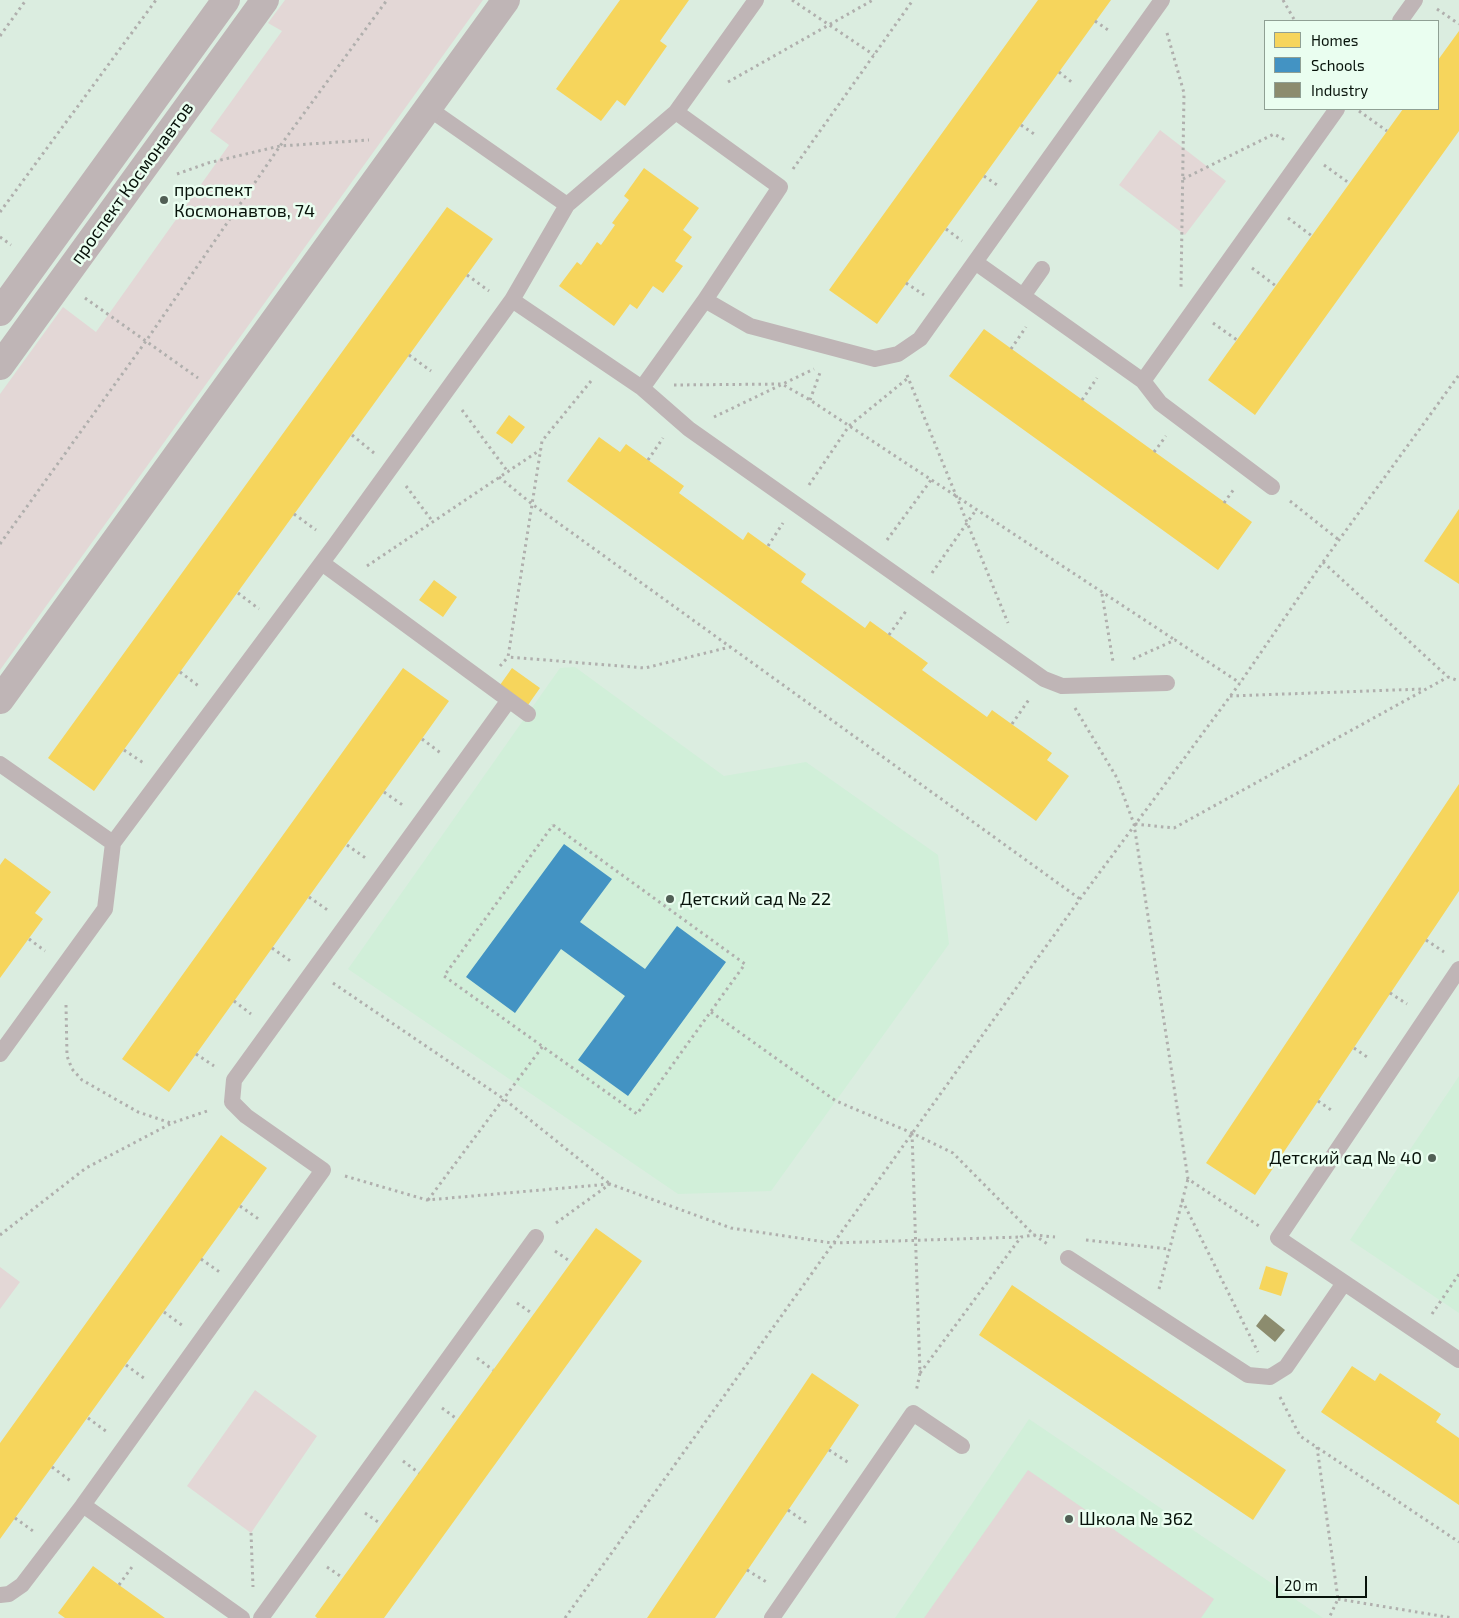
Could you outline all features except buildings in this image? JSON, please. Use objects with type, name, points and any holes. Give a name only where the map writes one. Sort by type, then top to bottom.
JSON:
[{"type":"street","name":"проспект Космонавтов","points":[[0,312],[226,0]]},
{"type":"street","name":"проспект Космонавтов","points":[[0,366],[265,0]]},
{"type":"street","points":[[0,700],[506,0]]},
{"type":"lane","points":[[0,1054],[105,909],[113,843],[322,563],[448,390],[512,300],[567,206],[676,112],[756,0]]},
{"type":"lane","points":[[705,300],[750,326],[875,359],[898,354],[920,338],[1162,0]]},
{"type":"lane","points":[[1401,20],[1415,0]]},
{"type":"lane","points":[[428,108],[567,206]]},
{"type":"lane","points":[[1143,381],[1337,110]]},
{"type":"lane","points":[[642,388],[705,300],[780,187],[676,112]]},
{"type":"lane","points":[[975,262],[1143,381],[1160,403],[1272,487]]},
{"type":"lane","points":[[1023,296],[1042,269]]},
{"type":"lane","points":[[512,300],[642,388],[689,429],[1044,679],[1062,686],[1167,683]]},
{"type":"lane","points":[[322,563],[528,714]]},
{"type":"lane","points":[[0,1595],[9,1594],[22,1585],[83,1505],[323,1170],[246,1116],[232,1102],[234,1080],[509,700]]},
{"type":"lane","points":[[0,764],[113,843]]},
{"type":"lane","points":[[1459,969],[1278,1238],[1459,1360]]},
{"type":"lane","points":[[261,1618],[536,1237]]},
{"type":"lane","points":[[1068,1258],[1248,1375],[1270,1377],[1286,1367],[1344,1283]]},
{"type":"lane","points":[[772,1618],[912,1412],[962,1446]]},
{"type":"lane","points":[[83,1505],[242,1618]]},
{"type":"path","points":[[0,36],[26,0]]},
{"type":"path","points":[[0,212],[156,0]]},
{"type":"path","points":[[0,544],[146,341],[280,146],[387,0]]},
{"type":"path","points":[[792,0],[874,55]]},
{"type":"path","points":[[726,83],[873,0]]},
{"type":"path","points":[[780,187],[913,0]]},
{"type":"path","points":[[1283,0],[1294,20]]},
{"type":"path","points":[[1432,5],[1459,24]]},
{"type":"path","points":[[1149,17],[1169,34],[1184,92],[1180,285],[1194,309],[1237,340]]},
{"type":"path","points":[[1358,110],[1387,131]]},
{"type":"path","points":[[1183,179],[1274,134],[1307,152],[1349,184]]},
{"type":"path","points":[[173,175],[208,163],[280,146],[368,140],[403,143]]},
{"type":"path","points":[[1269,204],[1312,236]]},
{"type":"path","points":[[0,236],[16,249]]},
{"type":"path","points":[[1234,254],[1276,286]]},
{"type":"path","points":[[80,295],[200,380]]},
{"type":"path","points":[[898,354],[1000,600]]},
{"type":"path","points":[[606,363],[542,441],[508,658],[645,668],[730,647]]},
{"type":"path","points":[[689,429],[823,364],[810,400]]},
{"type":"path","points":[[565,1618],[832,1243],[1134,824],[1230,696],[1323,562],[1459,375]]},
{"type":"path","points":[[796,505],[849,426],[908,378]]},
{"type":"path","points":[[642,388],[690,383],[782,384],[810,400],[1102,594],[1175,640]]},
{"type":"path","points":[[448,390],[508,472]]},
{"type":"path","points":[[346,580],[541,450]]},
{"type":"path","points":[[391,467],[433,522]]},
{"type":"path","points":[[499,477],[532,504],[1080,899]]},
{"type":"path","points":[[873,559],[931,480]]},
{"type":"path","points":[[1272,487],[1339,540]]},
{"type":"path","points":[[889,635],[976,510]]},
{"type":"path","points":[[1323,562],[1448,677],[1459,681]]},
{"type":"path","points":[[1102,594],[1114,667]]},
{"type":"path","points":[[1134,824],[1174,828],[1423,689],[1448,677]]},
{"type":"path","points":[[1012,724],[1044,679]]},
{"type":"path","points":[[1062,686],[1117,778],[1134,824],[1188,1179],[1153,1313]]},
{"type":"path","points":[[1230,696],[1423,689]]},
{"type":"path","points":[[553,825],[746,964],[711,1012],[637,1114],[444,976],[553,825]]},
{"type":"path","points":[[64,965],[67,1056],[72,1069],[82,1080],[138,1112],[172,1123]]},
{"type":"path","points":[[313,969],[504,1099],[610,1184],[731,1228],[832,1243],[1034,1235],[1063,1238]]},
{"type":"path","points":[[711,1012],[836,1101],[912,1133],[953,1153],[1034,1235],[1068,1258]]},
{"type":"path","points":[[428,1200],[543,1046]]},
{"type":"path","points":[[0,1235],[86,1168],[172,1123],[232,1102]]},
{"type":"path","points":[[912,1133],[920,1373],[912,1412]]},
{"type":"path","points":[[323,1170],[428,1200],[610,1184]]},
{"type":"path","points":[[1188,1179],[1278,1238]]},
{"type":"path","points":[[536,1237],[610,1184]]},
{"type":"path","points":[[1182,1200],[1300,1436],[1459,1542]]},
{"type":"path","points":[[920,1373],[1020,1237]]},
{"type":"path","points":[[1082,1240],[1169,1250]]},
{"type":"path","points":[[1441,1301],[1459,1274]]},
{"type":"path","points":[[1318,1447],[1338,1599],[1329,1618]]},
{"type":"path","points":[[251,1533],[253,1590]]},
{"type":"path","points":[[1338,1599],[1453,1618]]},
{"type":"shaded area","points":[[285,0],[483,0],[0,670],[0,394],[63,307],[96,332],[229,145],[210,131],[282,31],[268,23]]},
{"type":"shaded area","points":[[1160,130],[1226,181],[1185,235],[1119,185]]},
{"type":"shaded area","name":"Детский сад № 22","points":[[575,667],[724,776],[806,762],[938,855],[949,944],[771,1191],[678,1194],[348,969],[560,668]]},
{"type":"shaded area","name":"Детский сад № 40","points":[[1459,1076],[1459,1313],[1350,1240]]},
{"type":"shaded area","points":[[0,1267],[20,1282],[0,1309]]},
{"type":"shaded area","points":[[255,1390],[317,1436],[251,1533],[187,1486]]},
{"type":"shaded area","name":"Школа № 362","points":[[1029,1419],[1323,1618],[895,1618]]},
{"type":"shaded area","points":[[1028,1470],[1214,1599],[1201,1618],[924,1618]]},
{"type":"place","name":"проспект Космонавтов, 74","points":[[164,200]]},
{"type":"place","name":"Детский сад № 22","points":[[670,899]]},
{"type":"place","name":"Детский сад № 40","points":[[1432,1158]]},
{"type":"place","name":"Школа № 362","points":[[1069,1519]]}]
